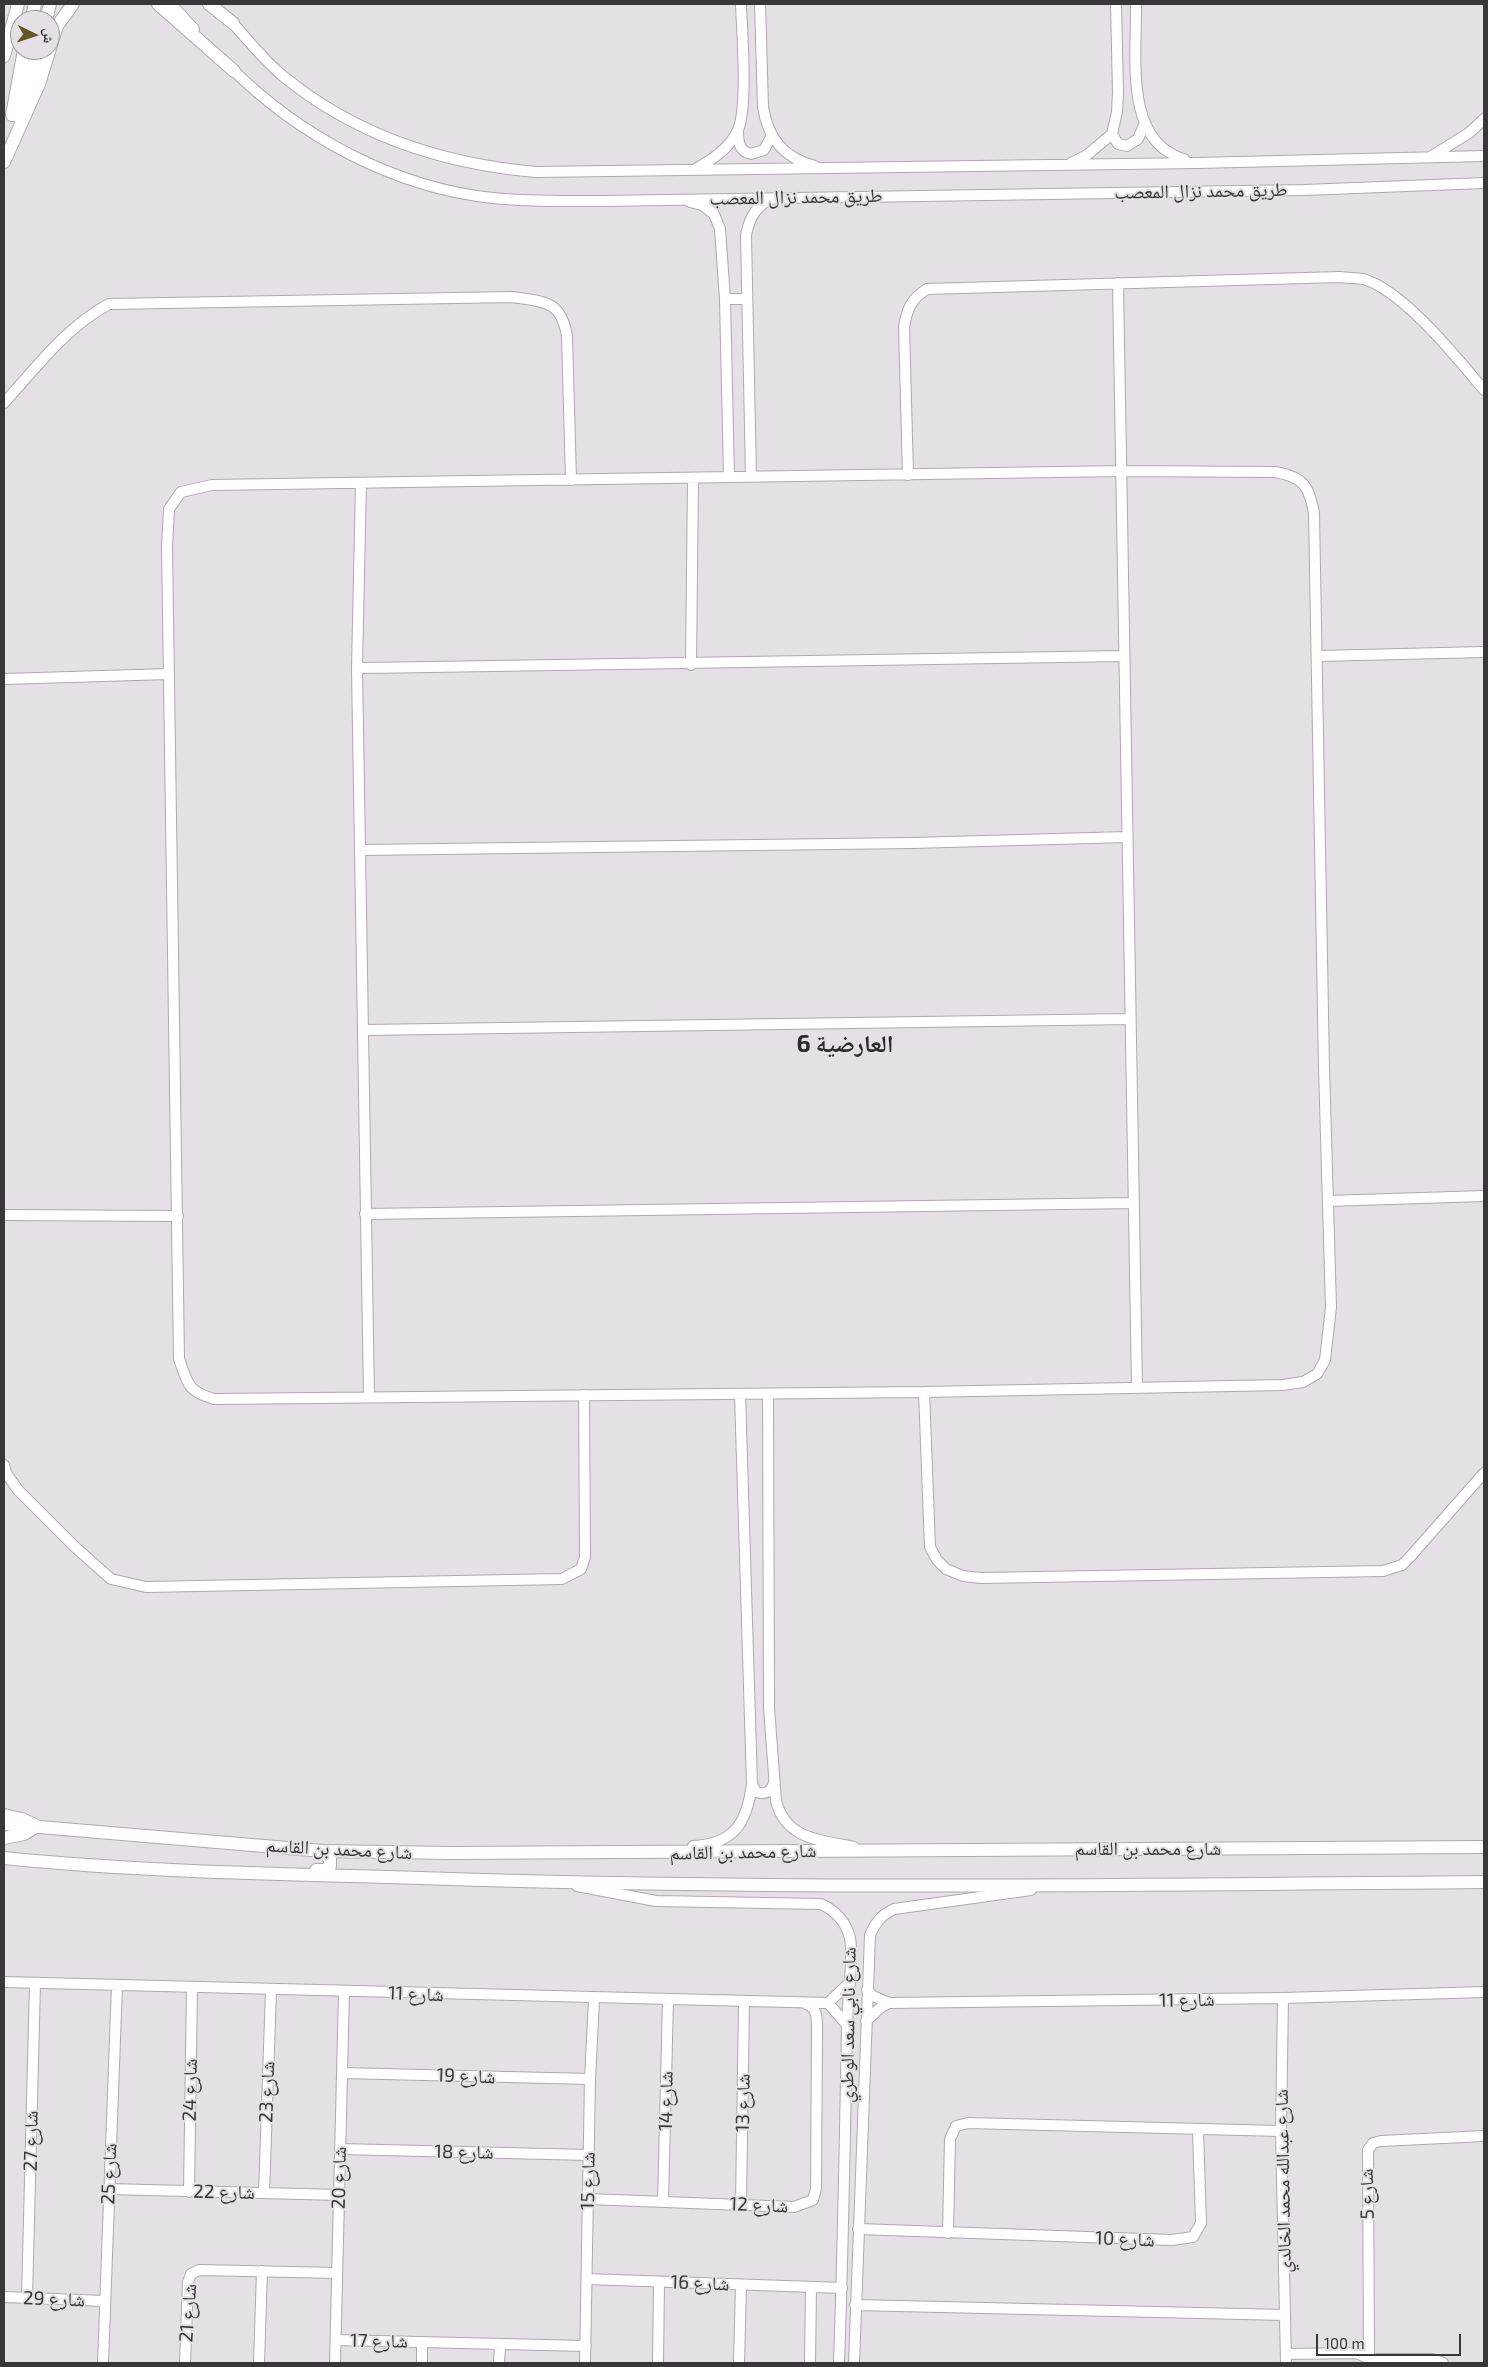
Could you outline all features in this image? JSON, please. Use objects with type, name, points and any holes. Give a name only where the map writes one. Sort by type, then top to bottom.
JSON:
[{"type":"main road","points":[[4,28],[10,4]]},
{"type":"main road","points":[[4,56],[18,4]]},
{"type":"main road","points":[[4,162],[39,84],[57,26],[72,4]]},
{"type":"main road","points":[[158,4],[234,72]]},
{"type":"main road","points":[[208,4],[233,23]]},
{"type":"main road","points":[[222,4],[233,23]]},
{"type":"main road","points":[[11,132],[14,92],[22,60]]},
{"type":"main road","points":[[4,154],[35,60]]},
{"type":"main road","points":[[4,1815],[22,1819],[37,1826]]},
{"type":"main road","name":"شارع محمد بن القاسم","points":[[4,1824],[323,1851],[450,1854],[675,1854],[862,1849],[1484,1847]]},
{"type":"main road","points":[[4,1838],[24,1834],[37,1826]]},
{"type":"main road","points":[[139,1869],[158,1863],[178,1862],[324,1870],[331,1862],[323,1851]]},
{"type":"main road","name":"شارع محمد بن القاسم","points":[[4,1859],[139,1869],[559,1883],[932,1887],[1484,1882]]},
{"type":"street","name":"طريق محمد نزال المعصب","points":[[171,4],[234,72],[266,100],[333,145],[396,174],[428,184],[492,198],[521,200],[681,199],[780,196],[1304,190],[1484,183]]},
{"type":"street","name":"طريق محمد نزال المعصب","points":[[215,4],[269,64],[308,95],[360,127],[422,152],[480,166],[536,172],[1198,163],[1484,156]]},
{"type":"street","points":[[742,4],[742,98],[738,131],[739,145],[742,150],[752,154],[764,150],[771,137]]},
{"type":"street","points":[[760,4],[763,108],[771,137],[796,159],[826,169]]},
{"type":"street","points":[[1068,164],[1087,155],[1112,134],[1118,112],[1116,4]]},
{"type":"street","points":[[1136,4],[1137,76],[1140,111],[1144,125],[1151,138],[1162,149],[1173,156],[1198,163]]},
{"type":"street","points":[[1430,157],[1470,133],[1484,119]]},
{"type":"street","points":[[1112,134],[1118,144],[1127,146],[1138,139],[1144,125]]},
{"type":"street","points":[[695,170],[723,151],[738,131]]},
{"type":"street","points":[[1400,185],[1445,177],[1484,176]]},
{"type":"street","points":[[751,476],[745,252],[748,224],[758,207],[766,201],[780,196]]},
{"type":"street","points":[[681,199],[702,205],[714,214],[720,229],[726,299],[728,476]]},
{"type":"street","points":[[908,475],[904,327],[907,310],[915,297],[927,289],[1340,277],[1364,280],[1391,294],[1422,321],[1484,390]]},
{"type":"street","points":[[1118,283],[1137,1387]]},
{"type":"street","points":[[4,403],[62,340],[90,314],[109,304],[513,297],[543,302],[555,308],[564,319],[567,336],[571,480]]},
{"type":"street","points":[[726,299],[746,299]]},
{"type":"street","points":[[1121,471],[1276,472],[1292,475],[1302,482],[1308,490],[1314,513],[1318,656],[1330,1307],[1325,1360],[1317,1374],[1303,1382],[1283,1385],[924,1392],[214,1398],[197,1394],[187,1383],[179,1360],[166,547],[169,508],[181,492],[212,485],[728,476],[821,477],[908,475],[1121,471]]},
{"type":"street","points":[[691,665],[693,478]]},
{"type":"street","points":[[361,483],[357,668],[365,1030],[369,1397]]},
{"type":"street","points":[[1318,656],[1484,652]]},
{"type":"street","points":[[357,668],[691,665],[785,661],[1124,656]]},
{"type":"street","points":[[4,679],[169,674]]},
{"type":"street","points":[[362,850],[1127,837]]},
{"type":"street","points":[[365,1030],[1130,1020]]},
{"type":"street","points":[[1328,1201],[1484,1196]]},
{"type":"street","points":[[366,1214],[1134,1203]]},
{"type":"street","points":[[4,1215],[178,1216]]},
{"type":"street","points":[[924,1392],[930,1547],[937,1560],[946,1569],[963,1576],[1030,1578],[1383,1571],[1402,1564],[1410,1557],[1484,1473]]},
{"type":"street","points":[[450,1854],[705,1846],[723,1840],[740,1826],[749,1804],[752,1784],[740,1394]]},
{"type":"street","points":[[768,1394],[769,1708],[774,1781],[779,1813],[791,1828],[804,1836],[862,1849]]},
{"type":"street","points":[[4,1465],[6,1474],[18,1490],[75,1547],[112,1579],[130,1585],[146,1587],[562,1578],[581,1569],[586,1557],[584,1395]]},
{"type":"street","points":[[752,1784],[756,1792],[762,1794],[768,1792],[773,1787],[774,1781]]},
{"type":"street","name":"شارع نابي سعد الوطري","points":[[559,1883],[656,1901],[822,1904],[830,1908],[844,1924],[850,1938],[839,2363]]},
{"type":"street","name":"شارع نابي سعد الوطري","points":[[854,2363],[870,1935],[876,1922],[885,1913],[910,1905],[1060,1886]]},
{"type":"street","points":[[849,1972],[859,1968],[868,1974]]},
{"type":"street","name":"شارع 11","points":[[4,1982],[828,2003]]},
{"type":"street","name":"شارع 27","points":[[27,2298],[35,1983]]},
{"type":"street","points":[[847,2025],[828,2003],[848,1984]]},
{"type":"street","name":"شارع 25","points":[[103,2363],[117,1985]]},
{"type":"street","name":"شارع 24","points":[[189,2192],[192,1988]]},
{"type":"street","name":"شارع 23","points":[[264,2193],[271,1990]]},
{"type":"street","points":[[867,1990],[873,1996],[889,2004]]},
{"type":"street","name":"شارع 20","points":[[335,2363],[344,1992]]},
{"type":"street","name":"شارع 11","points":[[889,2004],[1283,1998],[1484,1992]]},
{"type":"street","name":"شارع 15","points":[[585,2363],[590,2080],[594,1998]]},
{"type":"street","name":"شارع عبدالله محمد الخالدي","points":[[1283,1998],[1281,2131],[1286,2359]]},
{"type":"street","name":"شارع 14","points":[[663,2202],[668,2000]]},
{"type":"street","name":"شارع 13","points":[[741,2204],[744,2001]]},
{"type":"street","name":"شارع 12","points":[[588,2199],[794,2207],[813,2200],[816,2189],[818,2028],[815,2009],[812,2005],[803,2002]]},
{"type":"street","points":[[866,2021],[880,2008],[889,2004]]},
{"type":"street","points":[[847,2037],[856,2041],[865,2037]]},
{"type":"street","name":"شارع 19","points":[[342,2073],[590,2080]]},
{"type":"street","points":[[948,2234],[950,2139],[956,2126],[968,2122],[1281,2131]]},
{"type":"street","name":"شارع 10","points":[[858,2229],[948,2234],[1172,2240],[1193,2237],[1201,2223],[1198,2130]]},
{"type":"street","name":"شارع 5","points":[[1368,2362],[1368,2150],[1373,2143],[1381,2141],[1484,2136]]},
{"type":"street","name":"شارع 18","points":[[340,2150],[589,2155]]},
{"type":"street","name":"شارع 22","points":[[109,2190],[339,2195]]},
{"type":"street","name":"شارع 21","points":[[185,2363],[188,2282],[191,2274],[199,2270],[337,2273]]},
{"type":"street","points":[[259,2363],[262,2271]]},
{"type":"street","name":"شارع 16","points":[[586,2279],[842,2288]]},
{"type":"street","name":"شارع 16","points":[[658,2363],[659,2282]]},
{"type":"street","name":"شارع 16","points":[[739,2363],[741,2285]]},
{"type":"street","points":[[810,2363],[811,2287]]},
{"type":"street","name":"شارع 29","points":[[4,2297],[105,2301]]},
{"type":"street","points":[[856,2305],[1285,2315]]},
{"type":"street","name":"شارع 17","points":[[336,2340],[586,2346]]},
{"type":"street","name":"شارع 17","points":[[422,2342],[422,2363]]},
{"type":"street","points":[[499,2363],[500,2345]]},
{"type":"street","points":[[1286,2359],[1357,2353],[1368,2362],[1432,2359],[1443,2363]]},
{"type":"district","name":"العارضية 6","points":[[845,1044]]}]
